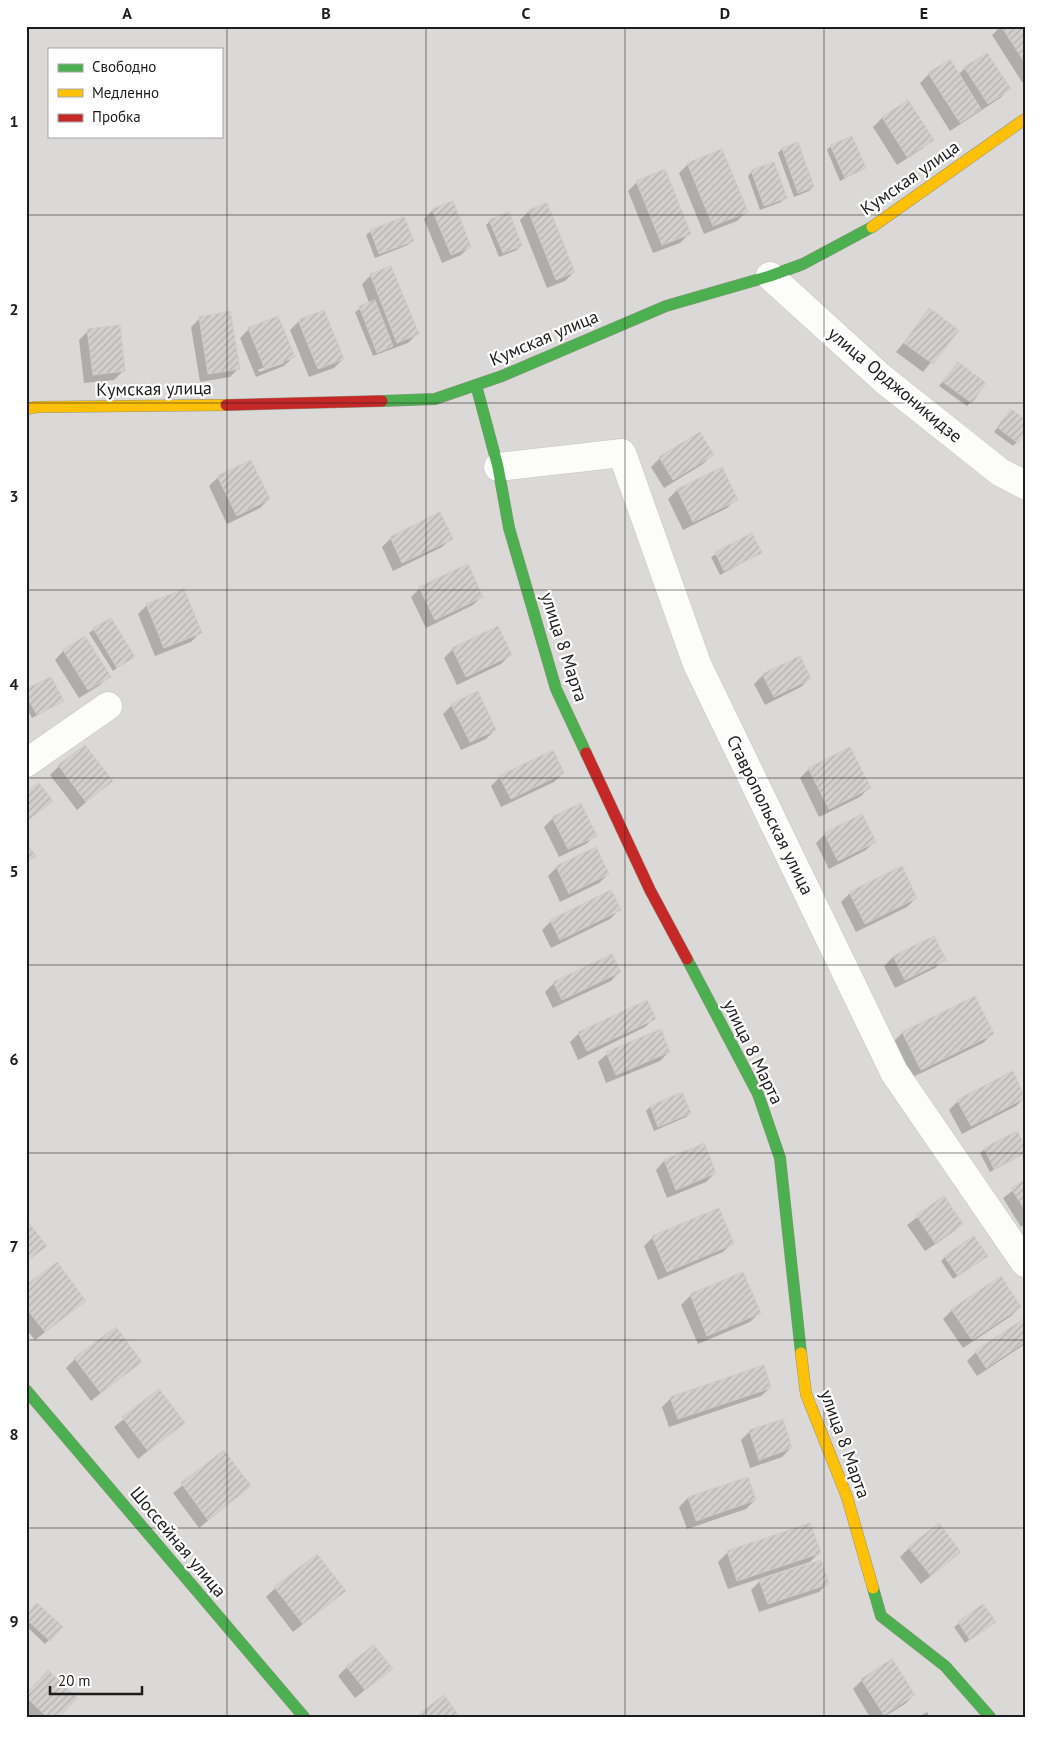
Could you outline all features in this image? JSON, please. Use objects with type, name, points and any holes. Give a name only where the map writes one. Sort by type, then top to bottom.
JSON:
[{"type":"street","name":"Кумская улица","points":[[26,409],[37,407],[250,405],[435,399],[476,385],[666,306],[770,276],[803,264],[871,228],[1025,119]]},
{"type":"street","name":"улица Орджоникидзе","points":[[770,276],[883,379],[1000,472],[1025,485]]},
{"type":"street","name":"улица 8 Марта","points":[[476,385],[498,467],[509,528],[556,689],[650,890],[758,1094],[780,1158],[806,1394],[847,1496],[881,1616],[945,1666],[990,1717]]},
{"type":"street","name":"Ставропольская улица","points":[[498,467],[622,453],[697,664],[894,1072],[1025,1263]]},
{"type":"street","points":[[26,763],[108,706]]},
{"type":"street","name":"Шоссейная улица","points":[[26,1390],[304,1717]]},
{"type":"shaded area","points":[[26,26],[1025,26],[1025,1717],[26,1717]]},
{"type":"building","points":[[1001,26],[1025,26],[1025,63]]},
{"type":"building","points":[[987,53],[1011,89],[988,104],[964,67]]},
{"type":"building","points":[[950,59],[981,109],[960,123],[928,73]]},
{"type":"building","points":[[908,100],[934,140],[907,157],[882,117]]},
{"type":"building","points":[[852,136],[866,168],[845,178],[830,145]]},
{"type":"building","points":[[798,142],[814,187],[798,193],[782,148]]},
{"type":"building","points":[[722,149],[748,212],[713,226],[687,163]]},
{"type":"building","points":[[774,162],[787,198],[764,206],[751,170]]},
{"type":"building","points":[[665,169],[691,234],[662,245],[636,181]]},
{"type":"building","points":[[453,201],[471,247],[451,255],[432,209]]},
{"type":"building","points":[[547,203],[575,272],[556,280],[528,210]]},
{"type":"building","points":[[509,212],[522,246],[503,253],[489,220]]},
{"type":"building","points":[[404,217],[414,241],[379,254],[370,230]]},
{"type":"building","points":[[391,266],[419,334],[397,343],[370,274]]},
{"type":"building","points":[[375,300],[393,346],[377,353],[359,306]]},
{"type":"building","points":[[929,308],[959,330],[933,364],[904,343]]},
{"type":"building","points":[[324,310],[344,359],[318,369],[298,320]]},
{"type":"building","points":[[230,311],[240,369],[208,374],[199,317]]},
{"type":"building","points":[[278,316],[295,357],[265,369],[248,328]]},
{"type":"building","points":[[120,325],[125,371],[93,375],[87,329]]},
{"type":"building","points":[[958,362],[986,383],[972,403],[943,382]]},
{"type":"building","points":[[1011,409],[1025,419],[1025,433],[1018,443],[997,427]]},
{"type":"building","points":[[700,432],[714,455],[673,480],[659,457]]},
{"type":"building","points":[[251,460],[270,499],[237,516],[217,476]]},
{"type":"building","points":[[722,467],[738,500],[693,522],[677,489]]},
{"type":"building","points":[[440,512],[453,539],[402,563],[390,537]]},
{"type":"building","points":[[752,533],[762,553],[724,571],[715,552]]},
{"type":"building","points":[[468,564],[483,597],[435,620],[419,587]]},
{"type":"building","points":[[184,589],[202,633],[164,648],[146,604]]},
{"type":"building","points":[[111,618],[135,657],[117,668],[93,628]]},
{"type":"building","points":[[498,626],[512,655],[466,677],[452,648]]},
{"type":"building","points":[[85,636],[111,677],[88,690],[63,650]]},
{"type":"building","points":[[800,656],[811,679],[774,697],[762,674]]},
{"type":"building","points":[[51,677],[64,701],[37,715],[26,695],[26,689]]},
{"type":"building","points":[[478,691],[496,730],[470,742],[451,704]]},
{"type":"building","points":[[85,745],[113,781],[86,802],[58,765]]},
{"type":"building","points":[[850,747],[871,788],[829,809],[808,768]]},
{"type":"building","points":[[553,750],[564,773],[511,799],[499,776]]},
{"type":"building","points":[[39,783],[53,801],[27,821],[26,792]]},
{"type":"building","points":[[581,803],[597,836],[568,849],[552,817]]},
{"type":"building","points":[[862,814],[876,842],[838,861],[824,833]]},
{"type":"building","points":[[26,843],[36,856],[26,863]]},
{"type":"building","points":[[596,847],[609,874],[569,894],[556,866]]},
{"type":"building","points":[[902,866],[917,898],[865,924],[849,892]]},
{"type":"building","points":[[611,890],[621,910],[560,940],[550,920]]},
{"type":"building","points":[[934,936],[946,960],[905,980],[893,956]]},
{"type":"building","points":[[612,954],[621,972],[562,1000],[553,982]]},
{"type":"building","points":[[975,996],[994,1034],[921,1070],[902,1032]]},
{"type":"building","points":[[647,1000],[656,1019],[587,1051],[578,1032]]},
{"type":"building","points":[[661,1029],[670,1052],[616,1075],[606,1052]]},
{"type":"building","points":[[1013,1071],[1025,1098],[971,1126],[957,1100]]},
{"type":"building","points":[[682,1092],[691,1113],[658,1127],[650,1106]]},
{"type":"building","points":[[1017,1131],[1025,1146],[1025,1153],[994,1169],[984,1148]]},
{"type":"building","points":[[704,1143],[716,1173],[676,1190],[664,1160]]},
{"type":"building","points":[[1025,1180],[1025,1210],[1011,1188]]},
{"type":"building","points":[[944,1196],[963,1224],[935,1243],[916,1215]]},
{"type":"building","points":[[719,1208],[734,1244],[667,1272],[652,1236]]},
{"type":"building","points":[[26,1219],[47,1246],[26,1262]]},
{"type":"building","points":[[974,1236],[988,1256],[958,1276],[944,1256]]},
{"type":"building","points":[[57,1262],[86,1301],[45,1332],[26,1308],[26,1285]]},
{"type":"building","points":[[743,1272],[761,1313],[707,1336],[690,1294]]},
{"type":"building","points":[[1001,1276],[1021,1307],[972,1340],[951,1309]]},
{"type":"building","points":[[1025,1318],[1025,1342],[986,1368],[975,1351]]},
{"type":"building","points":[[116,1327],[142,1362],[101,1393],[74,1358]]},
{"type":"building","points":[[764,1365],[771,1388],[678,1419],[670,1397]]},
{"type":"building","points":[[159,1389],[185,1423],[148,1451],[122,1417]]},
{"type":"building","points":[[783,1419],[792,1448],[759,1460],[749,1430]]},
{"type":"building","points":[[224,1450],[251,1486],[208,1520],[181,1483]]},
{"type":"building","points":[[748,1477],[756,1500],[696,1521],[688,1497]]},
{"type":"building","points":[[810,1523],[821,1553],[737,1581],[727,1551]]},
{"type":"building","points":[[939,1523],[961,1552],[931,1576],[908,1547]]},
{"type":"building","points":[[317,1554],[346,1591],[303,1624],[274,1587]]},
{"type":"building","points":[[821,1560],[829,1584],[768,1604],[759,1580]]},
{"type":"building","points":[[37,1603],[63,1627],[50,1641],[26,1619],[26,1615]]},
{"type":"building","points":[[983,1604],[996,1622],[970,1640],[958,1622]]},
{"type":"building","points":[[374,1645],[393,1669],[365,1690],[346,1666]]},
{"type":"building","points":[[892,1659],[915,1695],[884,1715],[861,1679]]},
{"type":"building","points":[[48,1670],[77,1698],[59,1717],[47,1717],[26,1697],[26,1694]]},
{"type":"building","points":[[444,1695],[460,1717],[415,1717]]},
{"type":"traffic: fast","points":[[382,401],[435,399],[502,376],[666,306],[770,276],[803,264],[872,227]]},
{"type":"traffic: fast","points":[[476,385],[498,467],[509,528],[556,689],[586,753]]},
{"type":"traffic: fast","points":[[687,959],[758,1094],[780,1158],[801,1353]]},
{"type":"traffic: fast","points":[[26,1390],[304,1717]]},
{"type":"traffic: fast","points":[[873,1588],[881,1616],[945,1666],[990,1717]]},
{"type":"traffic: slow","points":[[872,227],[1025,119]]},
{"type":"traffic: slow","points":[[26,409],[37,407],[226,405]]},
{"type":"traffic: slow","points":[[801,1353],[806,1394],[847,1497],[873,1588]]},
{"type":"traffic: jam","points":[[226,405],[382,401]]},
{"type":"traffic: jam","points":[[586,753],[650,890],[687,959]]}]
